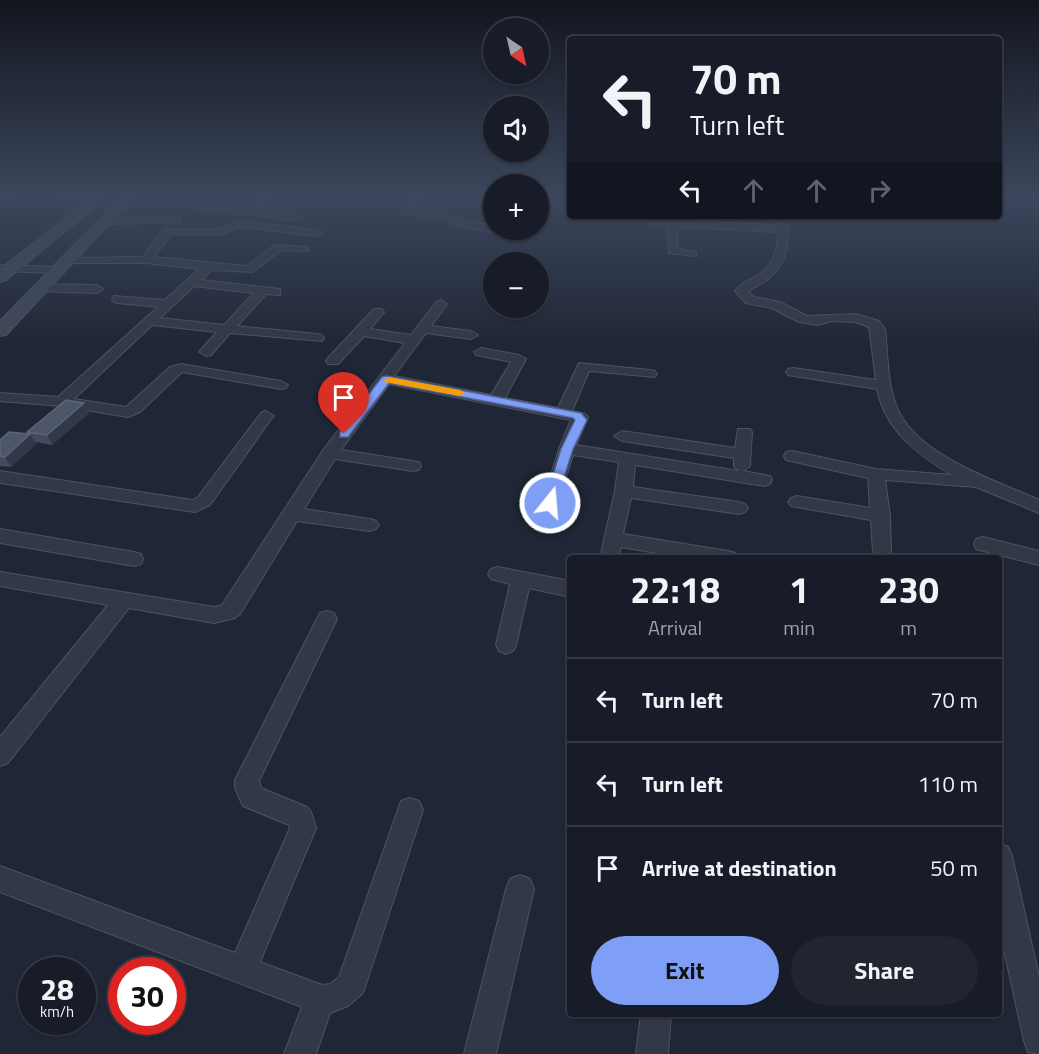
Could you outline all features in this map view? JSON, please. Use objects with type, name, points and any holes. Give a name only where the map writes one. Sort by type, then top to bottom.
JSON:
[{"type":"street","points":[[4,271],[35,247]]},
{"type":"street","points":[[0,331],[79,247]]},
{"type":"street","points":[[146,260],[156,247]]},
{"type":"street","points":[[673,247],[673,251],[692,254]]},
{"type":"street","points":[[783,247],[773,268],[744,288],[741,291],[742,294],[755,301],[776,305],[811,321],[842,317],[874,324],[878,329],[888,405],[894,420],[909,437],[980,482],[1039,507]]},
{"type":"street","points":[[4,271],[146,260],[249,270],[279,248],[304,249]]},
{"type":"street","points":[[62,402],[208,266]]},
{"type":"street","points":[[191,282],[269,291],[206,352]]},
{"type":"street","points":[[40,288],[97,289]]},
{"type":"street","points":[[118,299],[166,304]]},
{"type":"street","points":[[0,579],[214,615],[228,612],[233,608],[330,453],[441,304]]},
{"type":"street","points":[[333,361],[378,312]]},
{"type":"street","points":[[148,321],[317,338]]},
{"type":"street","points":[[362,331],[471,335]]},
{"type":"street","points":[[481,352],[519,359],[496,400]]},
{"type":"street","points":[[563,412],[584,366],[650,374]]},
{"type":"street","points":[[0,397],[62,402],[128,412],[135,409],[175,370],[181,368],[281,385]]},
{"type":"street","points":[[793,372],[886,386]]},
{"type":"street","points":[[386,379],[577,415],[581,420],[567,449],[550,503]]},
{"type":"street","points":[[0,477],[195,506],[204,501],[266,416]]},
{"type":"street","points":[[742,477],[744,432]]},
{"type":"street","points":[[622,436],[743,454]]},
{"type":"street","points":[[567,449],[764,480]]},
{"type":"street","points":[[330,453],[413,466]]},
{"type":"street","points":[[792,456],[876,474],[980,482]]},
{"type":"street","points":[[610,555],[624,491],[628,458]]},
{"type":"street","points":[[876,474],[881,516],[882,553]]},
{"type":"street","points":[[624,491],[740,508]]},
{"type":"street","points":[[797,502],[881,516]]},
{"type":"street","points":[[293,514],[370,525]]},
{"type":"street","points":[[0,536],[134,559]]},
{"type":"street","points":[[613,539],[710,555]]},
{"type":"street","points":[[983,544],[1039,558]]},
{"type":"street","points":[[498,574],[567,588]]},
{"type":"street","points":[[506,645],[521,579]]},
{"type":"street","points":[[0,755],[124,600]]},
{"type":"street","points":[[243,969],[303,828],[298,816],[252,797],[247,788],[247,780],[327,619]]},
{"type":"street","points":[[0,879],[243,969],[319,1000],[334,999],[345,993],[353,983],[410,810]]},
{"type":"street","points":[[1002,875],[1039,1041]]},
{"type":"street","points":[[480,1054],[520,889]]},
{"type":"street","points":[[300,1054],[319,1000]]},
{"type":"street","points":[[652,1054],[656,1017]]},
{"type":"building","points":[[66,400],[84,403],[47,435],[27,432]]},
{"type":"building","points":[[9,432],[30,434],[5,457],[0,456],[0,440]]},
{"type":"slow traffic","points":[[389,380],[460,393]]},
{"type":"route","points":[[344,434],[386,379],[577,415],[581,420],[567,449],[550,503]]}]
